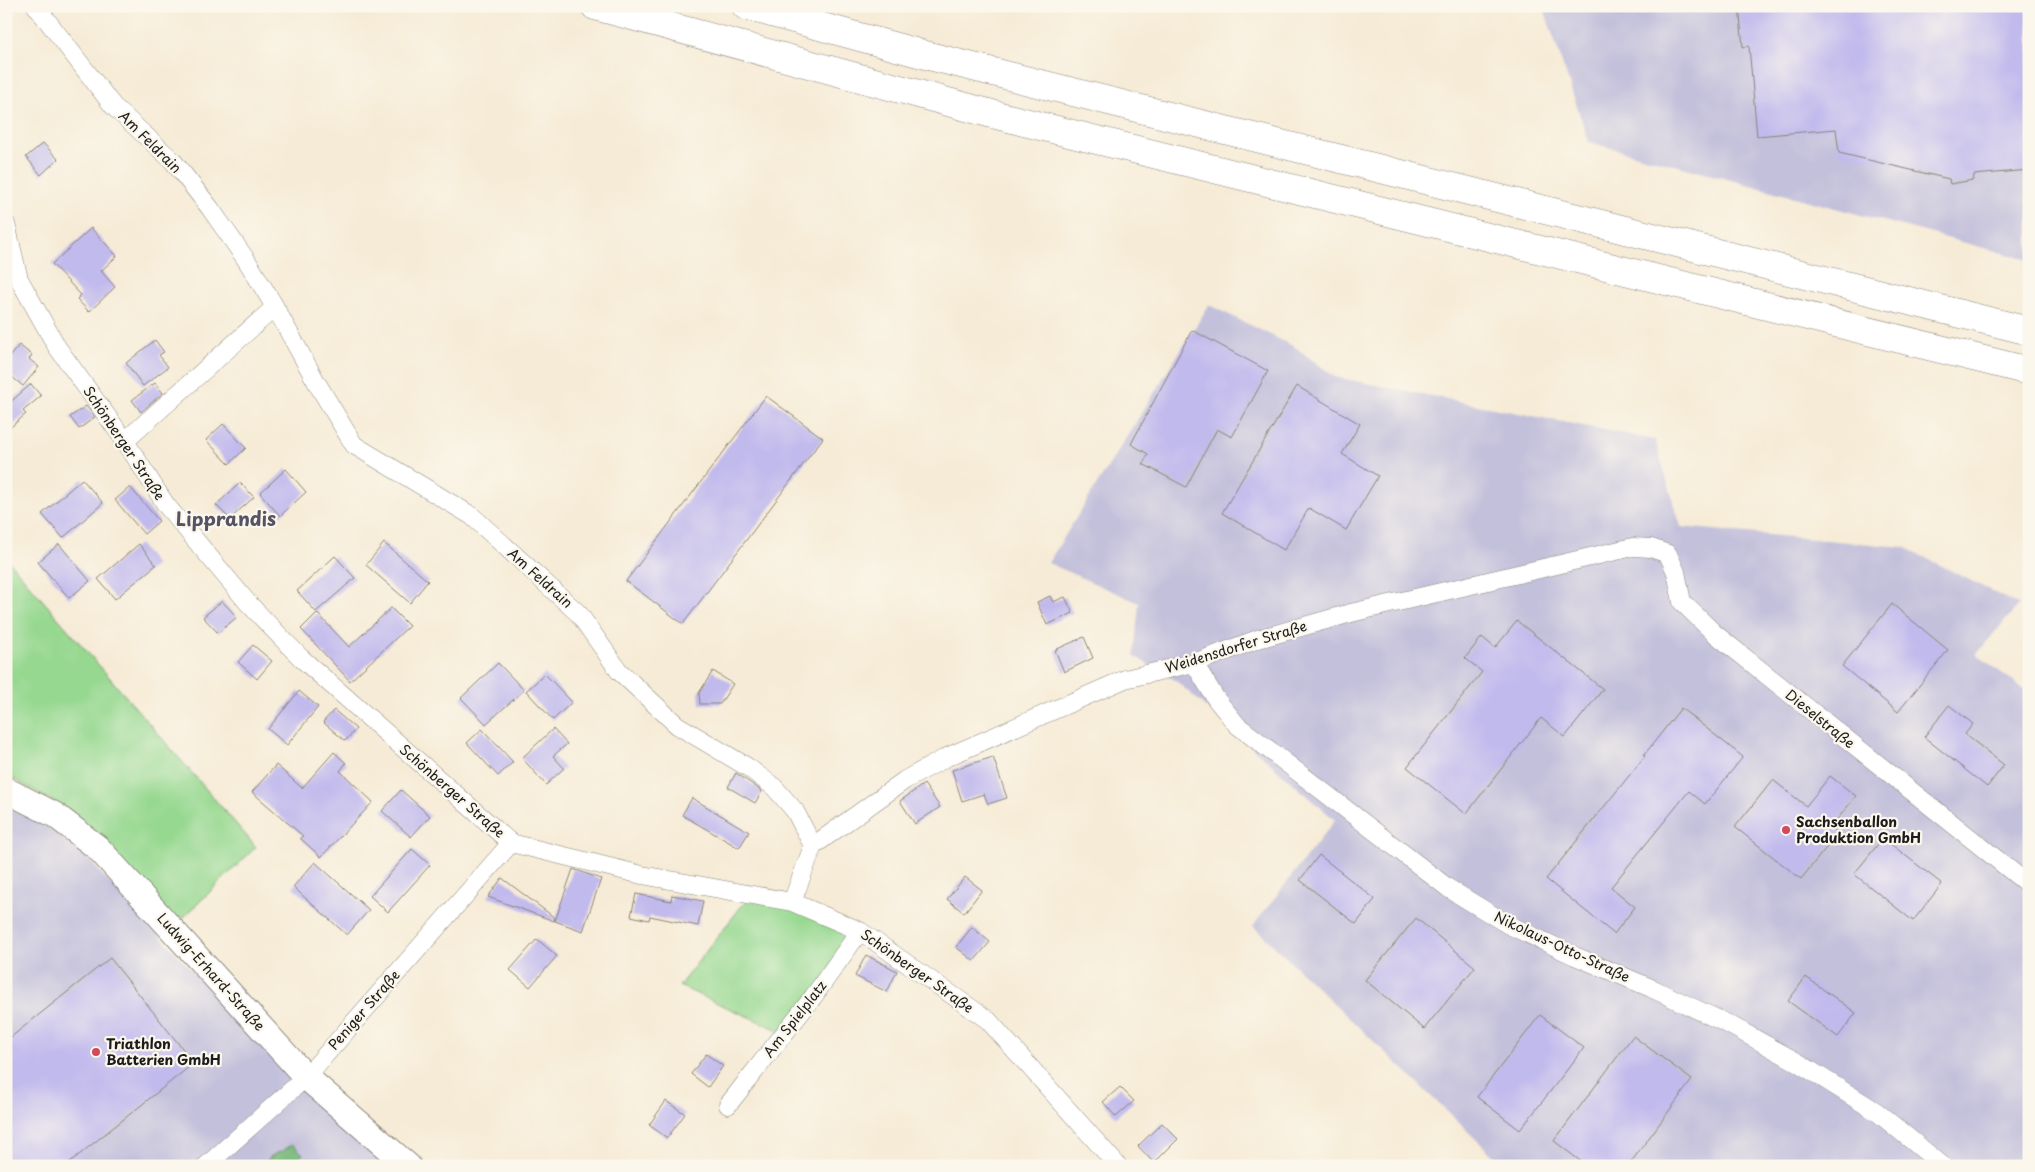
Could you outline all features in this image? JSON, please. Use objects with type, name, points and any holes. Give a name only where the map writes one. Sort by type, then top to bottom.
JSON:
[{"type":"highway","points":[[595,6],[992,114],[2029,371]]},
{"type":"highway","points":[[746,6],[942,60],[2029,331]]},
{"type":"street","name":"Am Feldrain","points":[[36,6],[113,106],[173,161],[210,208],[247,261],[275,307],[354,445],[472,516],[579,614],[619,670],[677,725],[749,768],[774,787],[795,811],[813,846]]},
{"type":"street","name":"Schönberger Straße","points":[[6,224],[19,279],[57,347],[125,441],[166,505],[248,604],[301,658],[511,843],[642,874],[792,902],[860,931],[988,1020],[1118,1166]]},
{"type":"street","points":[[125,441],[275,307]]},
{"type":"street","name":"Weidensdorfer Straße","points":[[813,846],[905,780],[947,757],[1125,679],[1194,663],[1258,639],[1351,613],[1633,547]]},
{"type":"street","name":"Dieselstraße","points":[[1633,547],[1651,548],[1668,554],[1676,572],[1682,602],[1714,633],[2029,885]]},
{"type":"street","name":"Nikolaus-Otto-Straße","points":[[1194,663],[1216,699],[1237,725],[1448,888],[1507,924],[1730,1025],[1797,1062],[1877,1112],[1943,1166]]},
{"type":"street","name":"Ludwig-Erhard-Straße","points":[[6,790],[55,815],[98,848],[306,1077],[408,1166]]},
{"type":"street","name":"Peniger Straße","points":[[206,1166],[306,1077],[511,843]]},
{"type":"street","points":[[792,902],[813,846]]},
{"type":"street","name":"Am Spielplatz","points":[[728,1105],[813,997],[860,931]]},
{"type":"shaded area","points":[[1543,6],[2029,6],[2029,260],[1589,142]]},
{"type":"shaded area","points":[[1209,305],[1295,347],[1335,377],[1655,440],[1681,527],[1904,547],[2019,605],[1976,654],[2029,693],[2029,1166],[1504,1166],[1253,926],[1335,820],[1175,680],[1134,656],[1139,603],[1048,563]]},
{"type":"shaded area","points":[[6,806],[50,828],[86,857],[285,1069],[387,1166],[6,1166]]},
{"type":"green space","points":[[6,558],[256,847],[181,920],[204,944],[199,947],[77,815],[6,775]]},
{"type":"green space","points":[[751,894],[860,931],[785,1033],[679,986]]},
{"type":"green space","points":[[292,1144],[303,1154],[292,1165],[260,1166],[273,1155]]},
{"type":"building","points":[[1739,6],[2029,6],[2029,170],[1974,175],[1973,180],[1950,184],[1949,179],[1839,153],[1836,129],[1757,136],[1749,46],[1743,47]]},
{"type":"building","points":[[43,143],[58,159],[41,175],[26,157]]},
{"type":"building","points":[[91,228],[117,256],[101,271],[115,287],[89,312],[77,299],[81,295],[52,264]]},
{"type":"building","points":[[1192,330],[1268,371],[1232,437],[1217,429],[1186,487],[1143,464],[1148,454],[1131,444]]},
{"type":"building","points":[[155,340],[164,352],[159,355],[168,367],[143,386],[126,363]]},
{"type":"building","points":[[19,345],[32,355],[29,359],[39,367],[23,386],[6,372],[6,361]]},
{"type":"building","points":[[155,383],[163,393],[141,412],[132,400]]},
{"type":"building","points":[[31,384],[41,396],[23,411],[26,414],[6,431],[6,406]]},
{"type":"building","points":[[1297,386],[1360,424],[1342,454],[1378,476],[1346,530],[1309,508],[1284,550],[1222,513]]},
{"type":"building","points":[[766,396],[823,438],[683,624],[626,581]]},
{"type":"building","points":[[86,406],[95,417],[79,429],[70,417]]},
{"type":"building","points":[[223,424],[246,448],[229,464],[206,440]]},
{"type":"building","points":[[286,469],[306,492],[280,516],[260,493]]},
{"type":"building","points":[[82,479],[103,503],[63,538],[42,514]]},
{"type":"building","points":[[240,483],[254,497],[230,519],[216,505]]},
{"type":"building","points":[[130,487],[159,521],[144,534],[115,500]]},
{"type":"building","points":[[384,543],[428,581],[410,603],[366,565]]},
{"type":"building","points":[[59,544],[90,581],[69,598],[38,562]]},
{"type":"building","points":[[139,544],[156,565],[115,599],[98,579]]},
{"type":"building","points":[[335,556],[355,578],[316,612],[297,591]]},
{"type":"building","points":[[1050,596],[1053,602],[1065,597],[1073,613],[1047,625],[1037,602]]},
{"type":"building","points":[[222,601],[237,617],[218,633],[203,617]]},
{"type":"building","points":[[1892,604],[1948,650],[1898,712],[1842,666]]},
{"type":"building","points":[[391,608],[409,626],[350,681],[301,629],[317,613],[349,647]]},
{"type":"building","points":[[1517,621],[1603,689],[1565,737],[1541,718],[1466,814],[1407,767],[1482,672],[1465,658],[1482,637],[1495,648]]},
{"type":"building","points":[[1084,637],[1093,658],[1064,672],[1055,650]]},
{"type":"building","points":[[253,645],[272,661],[257,679],[238,662]]},
{"type":"building","points":[[498,663],[524,690],[486,724],[461,698]]},
{"type":"building","points":[[713,671],[733,684],[720,704],[700,704],[699,693]]},
{"type":"building","points":[[545,674],[572,702],[553,720],[526,691]]},
{"type":"building","points":[[299,691],[318,707],[287,745],[268,729]]},
{"type":"building","points":[[1949,705],[1973,724],[1965,734],[2004,765],[1987,787],[1924,737]]},
{"type":"building","points":[[1681,708],[1743,757],[1705,804],[1689,791],[1611,887],[1635,907],[1614,934],[1546,879]]},
{"type":"building","points":[[334,710],[356,729],[345,741],[323,722]]},
{"type":"building","points":[[482,729],[513,762],[498,776],[467,743]]},
{"type":"building","points":[[553,729],[567,744],[553,756],[564,768],[546,785],[522,758]]},
{"type":"building","points":[[334,752],[346,763],[340,771],[373,802],[321,857],[300,838],[303,836],[252,792],[276,765],[302,788]]},
{"type":"building","points":[[993,757],[1007,798],[988,804],[984,794],[962,801],[952,770]]},
{"type":"building","points":[[736,773],[762,791],[755,803],[728,787]]},
{"type":"building","name":"Sachsenballon Produktion GmbH","points":[[1830,776],[1856,796],[1831,827],[1838,833],[1801,879],[1735,827],[1773,780],[1806,806]]},
{"type":"building","points":[[924,784],[940,807],[915,824],[900,801]]},
{"type":"building","points":[[401,790],[430,816],[411,837],[382,811]]},
{"type":"building","points":[[692,798],[749,832],[739,848],[682,815]]},
{"type":"building","points":[[1883,838],[1942,884],[1913,921],[1854,874]]},
{"type":"building","points":[[412,849],[430,865],[388,912],[370,896]]},
{"type":"building","points":[[1319,855],[1375,899],[1356,924],[1300,880]]},
{"type":"building","points":[[315,862],[369,910],[347,935],[293,887]]},
{"type":"building","points":[[573,869],[601,879],[583,931],[555,921]]},
{"type":"building","points":[[965,877],[982,890],[964,913],[947,899]]},
{"type":"building","points":[[502,878],[555,918],[554,921],[488,897]]},
{"type":"building","points":[[636,894],[671,901],[672,895],[703,901],[698,926],[650,916],[649,920],[631,916]]},
{"type":"building","points":[[1416,918],[1475,967],[1424,1029],[1365,980]]},
{"type":"building","points":[[972,927],[990,942],[974,961],[956,947]]},
{"type":"building","points":[[537,939],[557,956],[530,987],[510,970]]},
{"type":"building","points":[[866,955],[897,971],[887,992],[855,976]]},
{"type":"building","name":"Triathlon Batterien GmbH","points":[[110,958],[194,1063],[65,1166],[6,1166],[6,1041]]},
{"type":"building","points":[[1806,977],[1856,1013],[1838,1037],[1788,1001]]},
{"type":"building","points":[[1540,1015],[1584,1048],[1520,1130],[1477,1097]]},
{"type":"building","points":[[1633,1036],[1692,1080],[1628,1166],[1587,1166],[1554,1141]]},
{"type":"building","points":[[706,1054],[723,1066],[708,1087],[691,1074]]},
{"type":"building","points":[[1120,1087],[1134,1101],[1116,1117],[1103,1102]]},
{"type":"building","points":[[666,1101],[685,1114],[667,1138],[649,1125]]},
{"type":"building","points":[[1162,1123],[1178,1139],[1154,1163],[1138,1146]]},
{"type":"place","name":"Sachsenballon Produktion GmbH","points":[[1786,830]]},
{"type":"place","name":"Triathlon Batterien GmbH","points":[[96,1052]]},
{"type":"district","name":"Lipprandis","points":[[226,519]]}]
